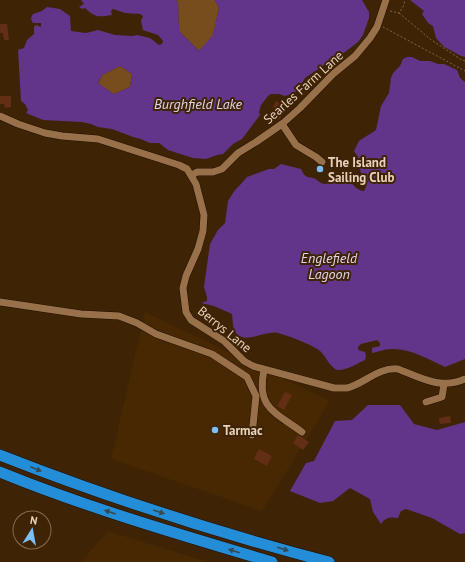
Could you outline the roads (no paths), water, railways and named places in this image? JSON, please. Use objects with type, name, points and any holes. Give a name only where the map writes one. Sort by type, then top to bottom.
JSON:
[{"type":"highway","points":[[0,455],[163,514],[330,562]]},
{"type":"highway","points":[[0,472],[160,528],[272,562]]},
{"type":"street","name":"Searles Farm Lane","points":[[192,175],[197,172],[213,172],[222,169],[238,153],[282,124],[300,108],[333,74],[355,56],[377,27],[386,0]]},
{"type":"street","points":[[0,116],[45,133],[98,139],[111,142],[179,165],[187,169],[192,175]]},
{"type":"street","points":[[282,124],[296,145],[322,162]]},
{"type":"street","name":"Berrys Lane","points":[[192,175],[200,197],[204,215],[203,230],[198,249],[186,276],[183,288],[183,300],[186,312],[191,320],[224,342],[244,361],[264,370],[334,388],[345,388],[357,384],[377,373],[392,369],[398,369],[437,384],[451,384],[465,379]]},
{"type":"street","points":[[0,302],[81,314],[119,316],[137,323],[156,334],[212,354],[247,377],[256,396],[252,435]]},
{"type":"street","points":[[264,370],[262,377],[262,395],[265,404],[302,432]]},
{"type":"street","points":[[426,402],[442,397],[444,384]]},
{"type":"water","name":"Burghfield Lake","points":[[81,0],[176,0],[178,2],[179,31],[199,51],[213,35],[219,8],[215,0],[362,0],[369,12],[369,18],[363,35],[358,42],[341,55],[305,78],[297,91],[285,96],[271,94],[268,96],[261,105],[259,112],[260,115],[242,139],[233,144],[223,154],[206,159],[193,158],[168,150],[159,143],[150,143],[112,129],[98,127],[82,122],[43,120],[26,113],[28,110],[25,104],[21,101],[18,50],[24,48],[27,40],[34,34],[34,27],[36,25],[41,27],[41,23],[32,22],[31,18],[33,14],[42,11],[47,7],[60,9],[70,16],[71,31],[86,33],[98,30],[115,35],[137,35],[150,38],[159,45],[162,44],[163,41],[158,35],[143,30],[141,21],[143,16],[140,14],[125,13],[113,9],[111,11],[112,15],[97,16],[85,8],[82,9],[79,7],[84,4]],"holes":[[[120,66],[132,74],[130,87],[114,94],[98,83],[102,75]]]},
{"type":"water","points":[[410,0],[465,0],[465,57],[444,47],[436,38],[433,26],[428,23],[422,14],[424,11]]},
{"type":"water","name":"Englefield Lagoon","points":[[412,57],[420,61],[430,61],[438,64],[444,64],[457,70],[460,78],[465,82],[465,359],[445,367],[405,350],[388,349],[372,353],[372,348],[380,346],[380,343],[377,340],[361,344],[358,347],[358,350],[365,352],[365,360],[349,368],[339,370],[334,368],[317,349],[288,336],[278,333],[268,333],[246,338],[241,337],[234,330],[232,314],[214,306],[201,303],[207,301],[204,287],[210,244],[218,230],[225,223],[228,201],[235,190],[247,177],[269,169],[274,169],[281,164],[301,169],[306,176],[323,184],[330,183],[345,173],[358,189],[364,191],[366,182],[361,174],[358,157],[354,151],[359,141],[376,130],[381,106],[389,93],[393,73],[400,66],[403,59]]},
{"type":"water","points":[[368,405],[400,405],[414,424],[437,430],[465,422],[465,533],[460,534],[432,518],[406,509],[401,511],[398,518],[388,518],[381,524],[373,512],[370,499],[350,488],[333,501],[320,503],[290,491],[306,463],[314,461],[335,421],[352,420]]},
{"type":"place","name":"The Island Sailing Club","points":[[320,169]]},
{"type":"place","name":"Tarmac","points":[[215,430]]}]
